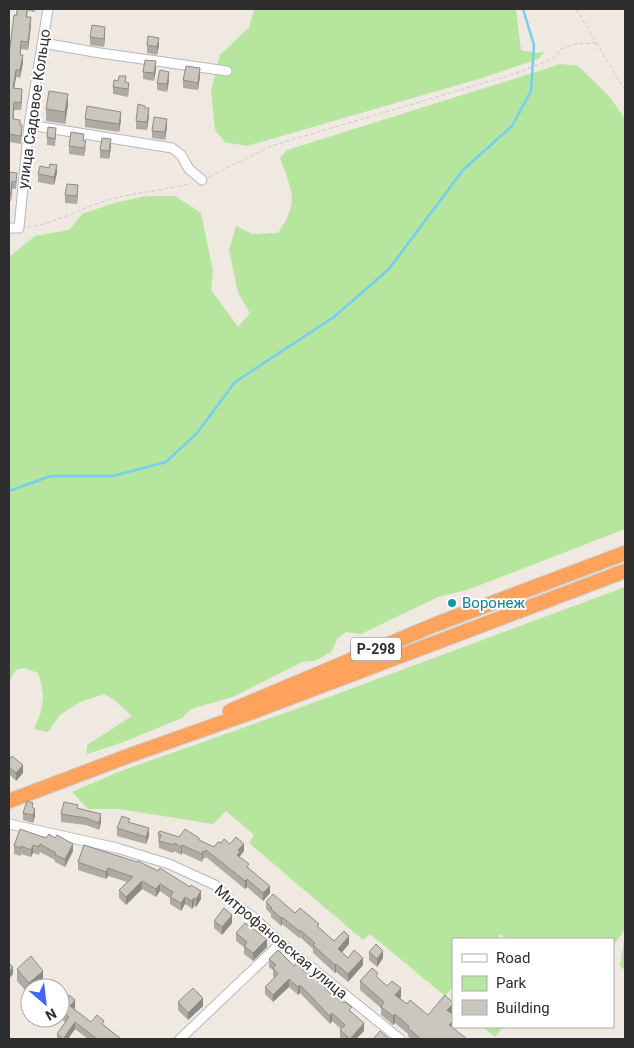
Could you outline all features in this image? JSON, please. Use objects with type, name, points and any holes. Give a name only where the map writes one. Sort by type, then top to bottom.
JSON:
[{"type":"highway","name":"Р-298","points":[[131,755],[278,689],[425,629],[625,553]]},
{"type":"highway","name":"Р-298","points":[[9,802],[625,571]]},
{"type":"street","name":"улица Садовое Кольцо","points":[[19,228],[29,125],[48,9]]},
{"type":"street","points":[[42,43],[227,71]]},
{"type":"street","points":[[29,125],[172,148],[181,155],[189,169],[202,180]]},
{"type":"street","points":[[9,228],[19,228]]},
{"type":"street","name":"Митрофановская улица","points":[[9,824],[117,848],[169,864],[215,885],[233,903],[254,917],[280,943],[400,1039]]},
{"type":"street","points":[[180,1039],[280,943]]},
{"type":"path","points":[[576,9],[625,90]]},
{"type":"path","points":[[19,228],[40,226],[128,194],[174,188],[202,180],[272,146],[514,74],[554,58],[561,49],[574,44],[596,43]]},
{"type":"green space","points":[[254,9],[516,9],[521,50],[535,53],[545,52],[538,59],[482,78],[247,146],[225,142],[215,130],[211,91],[220,55],[249,27]]},
{"type":"green space","points":[[561,64],[578,66],[609,96],[625,119],[625,529],[467,590],[438,597],[361,634],[346,632],[338,638],[331,652],[315,661],[302,662],[233,697],[191,709],[182,718],[121,743],[87,754],[87,745],[132,716],[113,699],[104,694],[80,702],[60,715],[48,732],[34,729],[43,702],[38,673],[24,668],[16,670],[9,682],[9,257],[35,236],[69,230],[82,214],[114,203],[146,196],[175,196],[201,213],[213,271],[211,290],[238,327],[250,313],[238,293],[229,250],[236,226],[252,234],[278,233],[285,222],[292,196],[280,158],[287,150]]},
{"type":"green space","points":[[625,587],[625,929],[614,945],[614,938],[506,938],[500,934],[497,938],[452,938],[452,988],[445,996],[370,934],[363,940],[249,843],[254,835],[226,811],[213,824],[119,809],[88,809],[72,792],[118,772],[310,704]]},
{"type":"green space","points":[[625,935],[625,970],[620,966]]},
{"type":"green space","points":[[484,1028],[502,1028],[495,1037]]},
{"type":"building","points":[[17,9],[27,9],[26,17],[31,17],[28,42],[21,41],[20,55],[23,55],[20,70],[16,70],[13,88],[22,89],[21,103],[14,102],[13,119],[20,120],[20,125],[22,125],[21,136],[9,134],[9,54],[14,15],[17,15]]},
{"type":"building","points":[[92,25],[105,27],[104,39],[90,37]]},
{"type":"building","points":[[148,36],[159,38],[157,47],[147,45]]},
{"type":"building","points":[[145,60],[156,61],[154,73],[143,72]]},
{"type":"building","points":[[186,66],[200,68],[198,83],[183,80]]},
{"type":"building","points":[[160,70],[169,72],[167,84],[157,83]]},
{"type":"building","points":[[119,76],[126,76],[125,82],[129,83],[128,89],[113,87],[114,80],[118,81]]},
{"type":"building","points":[[49,91],[68,94],[65,112],[46,109]]},
{"type":"building","points":[[138,104],[149,108],[147,122],[136,121]]},
{"type":"building","points":[[87,106],[121,112],[119,124],[85,119]]},
{"type":"building","points":[[154,117],[167,119],[165,132],[152,131]]},
{"type":"building","points":[[48,127],[56,128],[55,139],[47,137]]},
{"type":"building","points":[[71,132],[84,134],[83,141],[86,141],[84,148],[69,146]]},
{"type":"building","points":[[102,138],[111,139],[109,151],[100,150]]},
{"type":"building","points":[[50,164],[57,165],[54,177],[38,174],[40,166],[49,168]]},
{"type":"building","points":[[9,172],[17,173],[16,182],[12,181],[11,193],[9,193]]},
{"type":"building","points":[[67,184],[78,185],[77,196],[65,195]]},
{"type":"building","points":[[12,756],[23,765],[16,773],[9,767],[9,760]]},
{"type":"building","points":[[27,801],[33,803],[32,807],[35,809],[33,815],[23,813]]},
{"type":"building","points":[[64,802],[78,805],[77,808],[101,814],[99,823],[86,818],[61,814]]},
{"type":"building","points":[[122,816],[130,819],[128,822],[149,828],[146,837],[117,828]]},
{"type":"building","points":[[20,829],[46,838],[49,834],[55,838],[57,835],[73,844],[65,859],[55,855],[56,853],[40,844],[39,847],[33,845],[31,850],[21,846],[21,848],[14,846]]},
{"type":"building","points":[[185,829],[199,838],[199,840],[214,847],[224,839],[230,844],[236,837],[244,844],[238,850],[240,852],[237,855],[249,864],[247,867],[270,886],[263,893],[247,879],[245,881],[206,850],[202,854],[182,845],[181,847],[174,843],[173,845],[159,841],[161,835],[158,833],[160,831],[179,837]]},
{"type":"building","points":[[84,845],[138,861],[158,871],[160,868],[190,887],[191,885],[201,891],[196,899],[194,898],[192,901],[185,897],[181,903],[170,897],[173,892],[160,884],[156,889],[142,881],[126,897],[119,890],[133,877],[108,868],[106,872],[78,862]]},
{"type":"building","points":[[273,894],[295,913],[300,908],[319,924],[317,926],[334,941],[344,931],[349,936],[338,949],[348,958],[354,950],[363,958],[348,974],[335,965],[313,945],[315,943],[271,909],[266,902]]},
{"type":"building","points":[[224,908],[232,915],[222,927],[214,921]]},
{"type":"building","points":[[245,923],[267,939],[253,953],[244,946],[247,942],[236,933]]},
{"type":"building","points":[[376,944],[383,951],[377,959],[369,952]]},
{"type":"building","points":[[278,950],[294,966],[296,963],[311,977],[312,975],[331,994],[352,1007],[349,1010],[364,1023],[350,1039],[340,1030],[345,1025],[332,1013],[330,1016],[300,985],[298,987],[289,979],[273,995],[265,987],[278,974],[273,968],[276,965],[269,959]]},
{"type":"building","points":[[31,956],[43,971],[35,978],[25,978],[17,969]]},
{"type":"building","points":[[9,963],[13,967],[9,972]]},
{"type":"building","points":[[372,968],[378,973],[376,976],[387,986],[392,981],[401,988],[395,995],[407,1004],[410,1000],[428,1015],[445,995],[452,1002],[452,1005],[447,1010],[452,1014],[452,1022],[449,1025],[467,1039],[421,1039],[395,1014],[393,1016],[381,1007],[384,1002],[360,981]]},
{"type":"building","points":[[193,988],[203,998],[188,1013],[178,1002]]},
{"type":"building","points":[[70,996],[75,1000],[70,1006]]},
{"type":"building","points":[[70,1006],[91,1022],[97,1015],[104,1021],[102,1024],[121,1039],[97,1039],[75,1022],[63,1039],[57,1034],[61,1028],[70,1028]]},
{"type":"building","points":[[380,1031],[389,1039],[373,1039]]},
{"type":"waterway","points":[[9,491],[51,476],[113,476],[166,462],[197,433],[235,382],[334,317],[389,269],[463,170],[512,126],[531,91],[534,45],[523,9]]},
{"type":"place","name":"Воронеж","points":[[452,603]]}]
